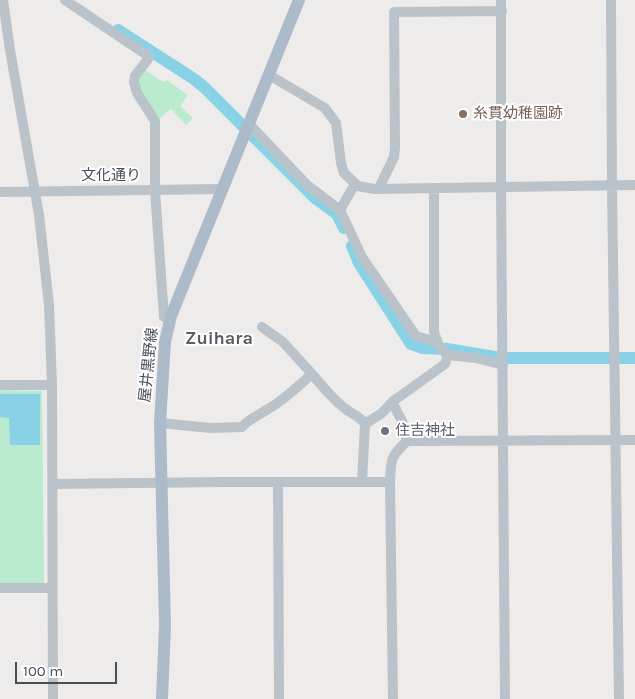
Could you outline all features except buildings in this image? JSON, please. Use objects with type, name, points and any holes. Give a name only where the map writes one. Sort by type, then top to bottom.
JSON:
[{"type":"main road","name":"屋井黒野線","points":[[162,699],[165,625],[160,423],[165,342],[171,319],[299,0]]},
{"type":"street","points":[[3,0],[35,191],[49,305],[52,385],[53,699]]},
{"type":"street","points":[[65,0],[147,55],[148,59],[134,76],[134,82],[137,93],[155,121],[155,191],[164,317],[171,319]]},
{"type":"street","points":[[429,0],[429,11]]},
{"type":"street","points":[[611,0],[619,699]]},
{"type":"street","points":[[379,188],[394,157],[395,148],[394,12],[502,5],[501,187],[506,699]]},
{"type":"street","points":[[269,75],[325,108],[336,123],[344,173],[355,184],[379,188],[635,185]]},
{"type":"street","points":[[250,125],[307,185],[340,210],[362,257],[416,336],[437,342]]},
{"type":"street","points":[[340,210],[355,184]]},
{"type":"street","points":[[434,188],[434,332],[437,342],[444,353],[448,355],[461,355],[503,365]]},
{"type":"street","name":"文化通り","points":[[0,192],[223,189]]},
{"type":"street","points":[[262,327],[282,342],[334,399],[348,412],[361,418],[365,424],[362,482]]},
{"type":"street","points":[[365,424],[445,364],[448,355]]},
{"type":"street","points":[[160,423],[211,428],[242,427],[246,422],[290,393],[312,374]]},
{"type":"street","points":[[0,385],[52,385]]},
{"type":"street","points":[[392,402],[402,421],[406,441]]},
{"type":"street","points":[[393,699],[390,482],[391,460],[396,451],[406,441],[635,440]]},
{"type":"street","points":[[278,482],[279,699]]},
{"type":"street","points":[[53,484],[390,482]]},
{"type":"street","points":[[0,588],[52,588]]},
{"type":"green space","points":[[145,70],[163,82],[167,80],[188,95],[180,106],[193,118],[186,125],[171,109],[159,119],[141,92],[139,78]]},
{"type":"green space","points":[[0,390],[42,391],[44,583],[0,583]]},
{"type":"water","points":[[0,394],[40,394],[40,445],[10,445],[9,418],[0,417]]},
{"type":"waterway","points":[[118,30],[205,88],[315,198],[337,214],[344,228]]},
{"type":"waterway","points":[[352,246],[359,263],[411,344],[423,348],[447,349],[501,358],[635,358]]},
{"type":"place","name":"糸貫幼稚園跡","points":[[463,114]]},
{"type":"place","name":"住吉神社","points":[[385,431]]},
{"type":"district","name":"Zuihara","points":[[219,339]]}]
